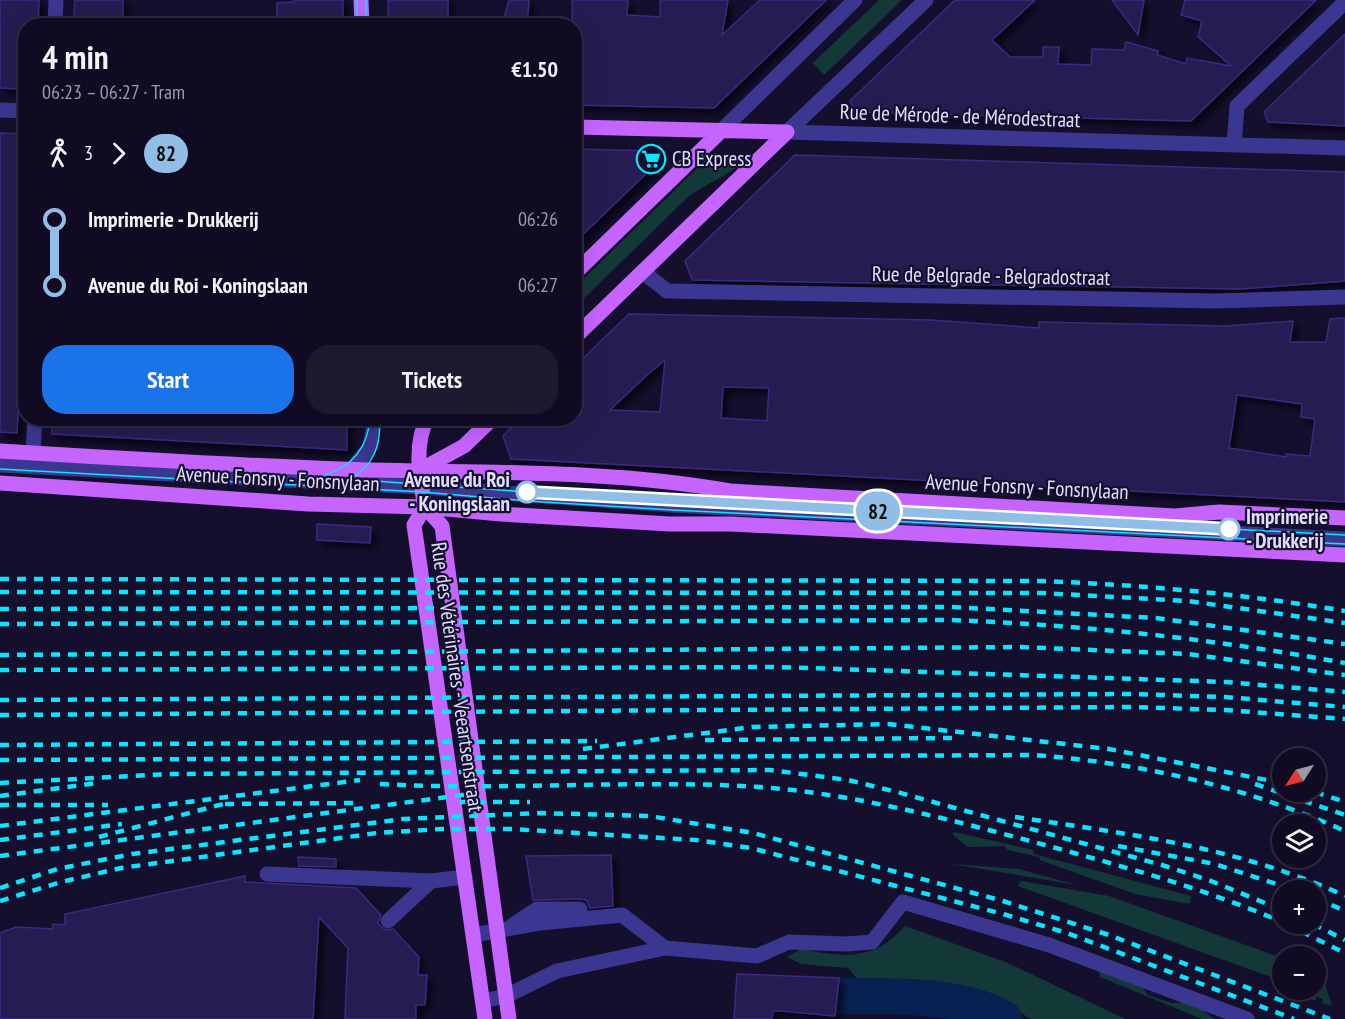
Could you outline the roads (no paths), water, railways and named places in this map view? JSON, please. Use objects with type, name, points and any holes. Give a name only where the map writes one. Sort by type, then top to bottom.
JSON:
[{"type":"main road","points":[[361,0],[362,18]]},
{"type":"main road","name":"Rue de Mérode - de Mérodestraat","points":[[582,127],[787,132]]},
{"type":"main road","points":[[582,266],[721,131]]},
{"type":"main road","points":[[582,330],[787,132]]},
{"type":"main road","points":[[425,426],[419,470],[425,507]]},
{"type":"main road","points":[[419,470],[464,446],[485,426]]},
{"type":"main road","name":"Avenue Fonsny - Fonsnylaan","points":[[0,451],[352,469],[560,474],[675,482],[730,491],[1175,516],[1219,512],[1345,518]]},
{"type":"main road","name":"Avenue Fonsny - Fonsnylaan","points":[[0,483],[308,504],[425,507],[670,524],[742,525],[1345,555]]},
{"type":"main road","name":"Rue des Vétérinaires - Veeartsenstraat","points":[[485,1019],[414,525],[425,507],[441,526],[502,929],[509,1019]]},
{"type":"street","points":[[55,18],[56,0]]},
{"type":"street","points":[[721,131],[855,0]]},
{"type":"street","points":[[787,132],[926,0]]},
{"type":"street","points":[[1234,145],[1237,106],[1345,2]]},
{"type":"street","points":[[0,110],[18,111]]},
{"type":"street","name":"Rue de Mérode - de Mérodestraat","points":[[787,132],[1345,148]]},
{"type":"street","name":"Rue de Belgrade - Belgradostraat","points":[[643,272],[667,291],[1216,301],[1345,297]]},
{"type":"street","points":[[33,453],[35,426]]},
{"type":"street","points":[[352,469],[370,447],[375,426]]},
{"type":"street","name":"Avenue Fonsny - Fonsnylaan","points":[[0,465],[422,487],[661,505],[1345,539]]},
{"type":"street","name":"Avenue Fonsny - Fonsnylaan","points":[[379,485],[404,479],[419,470]]},
{"type":"street","points":[[267,874],[431,881],[465,877]]},
{"type":"street","points":[[388,921],[431,881]]},
{"type":"street","points":[[483,1001],[506,996],[557,971],[665,948],[757,956],[789,942],[846,944],[872,942],[903,902],[1049,945],[1247,1019]]},
{"type":"street","points":[[502,929],[537,909],[580,909]]},
{"type":"street","points":[[473,935],[502,929],[622,915],[665,948]]},
{"type":"waterway","points":[[838,996],[901,996],[946,1000],[967,1004],[1004,1019]]},
{"type":"tram line","points":[[357,0],[357,18]]},
{"type":"tram line","points":[[366,0],[366,18]]},
{"type":"tram line","points":[[325,475],[351,461],[362,447],[369,426]]},
{"type":"tram line","points":[[348,480],[357,475],[370,462],[377,446],[380,426]]},
{"type":"tram line","points":[[0,469],[422,492],[673,510],[1345,544]]},
{"type":"tram line","points":[[306,476],[527,492],[1345,535]]},
{"type":"tram line","name":"82","points":[[527,492],[1229,529]]},
{"type":"railway","points":[[0,579],[1042,581],[1194,591],[1345,611]]},
{"type":"railway","points":[[0,592],[1042,593],[1188,601],[1345,623]]},
{"type":"railway","points":[[0,609],[952,607],[1156,618],[1345,644]]},
{"type":"railway","points":[[0,624],[951,620],[1050,625],[1149,634],[1345,663]]},
{"type":"railway","points":[[0,655],[1020,647],[1188,654],[1345,675]]},
{"type":"railway","points":[[0,670],[778,667],[1226,682],[1345,692]]},
{"type":"railway","points":[[0,700],[1131,694],[1225,697],[1345,707]]},
{"type":"railway","points":[[0,715],[1131,707],[1225,710],[1345,719]]},
{"type":"railway","points":[[583,749],[752,727],[888,724],[1109,749],[1272,781]]},
{"type":"railway","points":[[705,740],[954,738]]},
{"type":"railway","points":[[0,745],[597,741]]},
{"type":"railway","points":[[0,760],[1034,755],[1114,764],[1193,780],[1270,802],[1345,831]]},
{"type":"railway","points":[[0,783],[169,774],[770,770],[848,780],[897,792],[1162,865],[1211,881],[1272,906]]},
{"type":"railway","points":[[0,826],[360,780]]},
{"type":"railway","points":[[0,796],[97,783]]},
{"type":"railway","points":[[380,784],[428,786],[665,784],[796,790],[868,802],[1010,836],[1165,879],[1272,918]]},
{"type":"railway","points":[[1255,784],[1345,815]]},
{"type":"railway","points":[[0,856],[470,794]]},
{"type":"railway","points":[[1326,796],[1345,802]]},
{"type":"railway","points":[[459,802],[530,802]]},
{"type":"railway","points":[[225,804],[354,803]]},
{"type":"railway","points":[[99,837],[223,804]]},
{"type":"railway","points":[[0,805],[108,805]]},
{"type":"railway","points":[[0,888],[57,869],[132,854],[403,819],[540,813],[649,816],[753,833],[1003,901],[1109,935],[1330,1019]]},
{"type":"railway","points":[[1015,817],[1183,844],[1265,865],[1345,896]]},
{"type":"railway","points":[[0,840],[122,824]]},
{"type":"railway","points":[[0,901],[61,882],[121,868],[377,833],[441,829],[510,829],[696,840],[751,848],[1067,933],[1294,1019]]},
{"type":"railway","points":[[1118,846],[1215,864],[1272,883]]},
{"type":"railway","points":[[1326,902],[1345,911]]},
{"type":"railway","points":[[1326,930],[1345,940]]},
{"type":"railway","points":[[1306,934],[1345,953]]},
{"type":"place","name":"CB Express","points":[[651,159]]},
{"type":"place","name":"Avenue du Roi - Koningslaan","points":[[527,492]]},
{"type":"place","name":"Imprimerie - Drukkerij","points":[[1229,529]]}]
